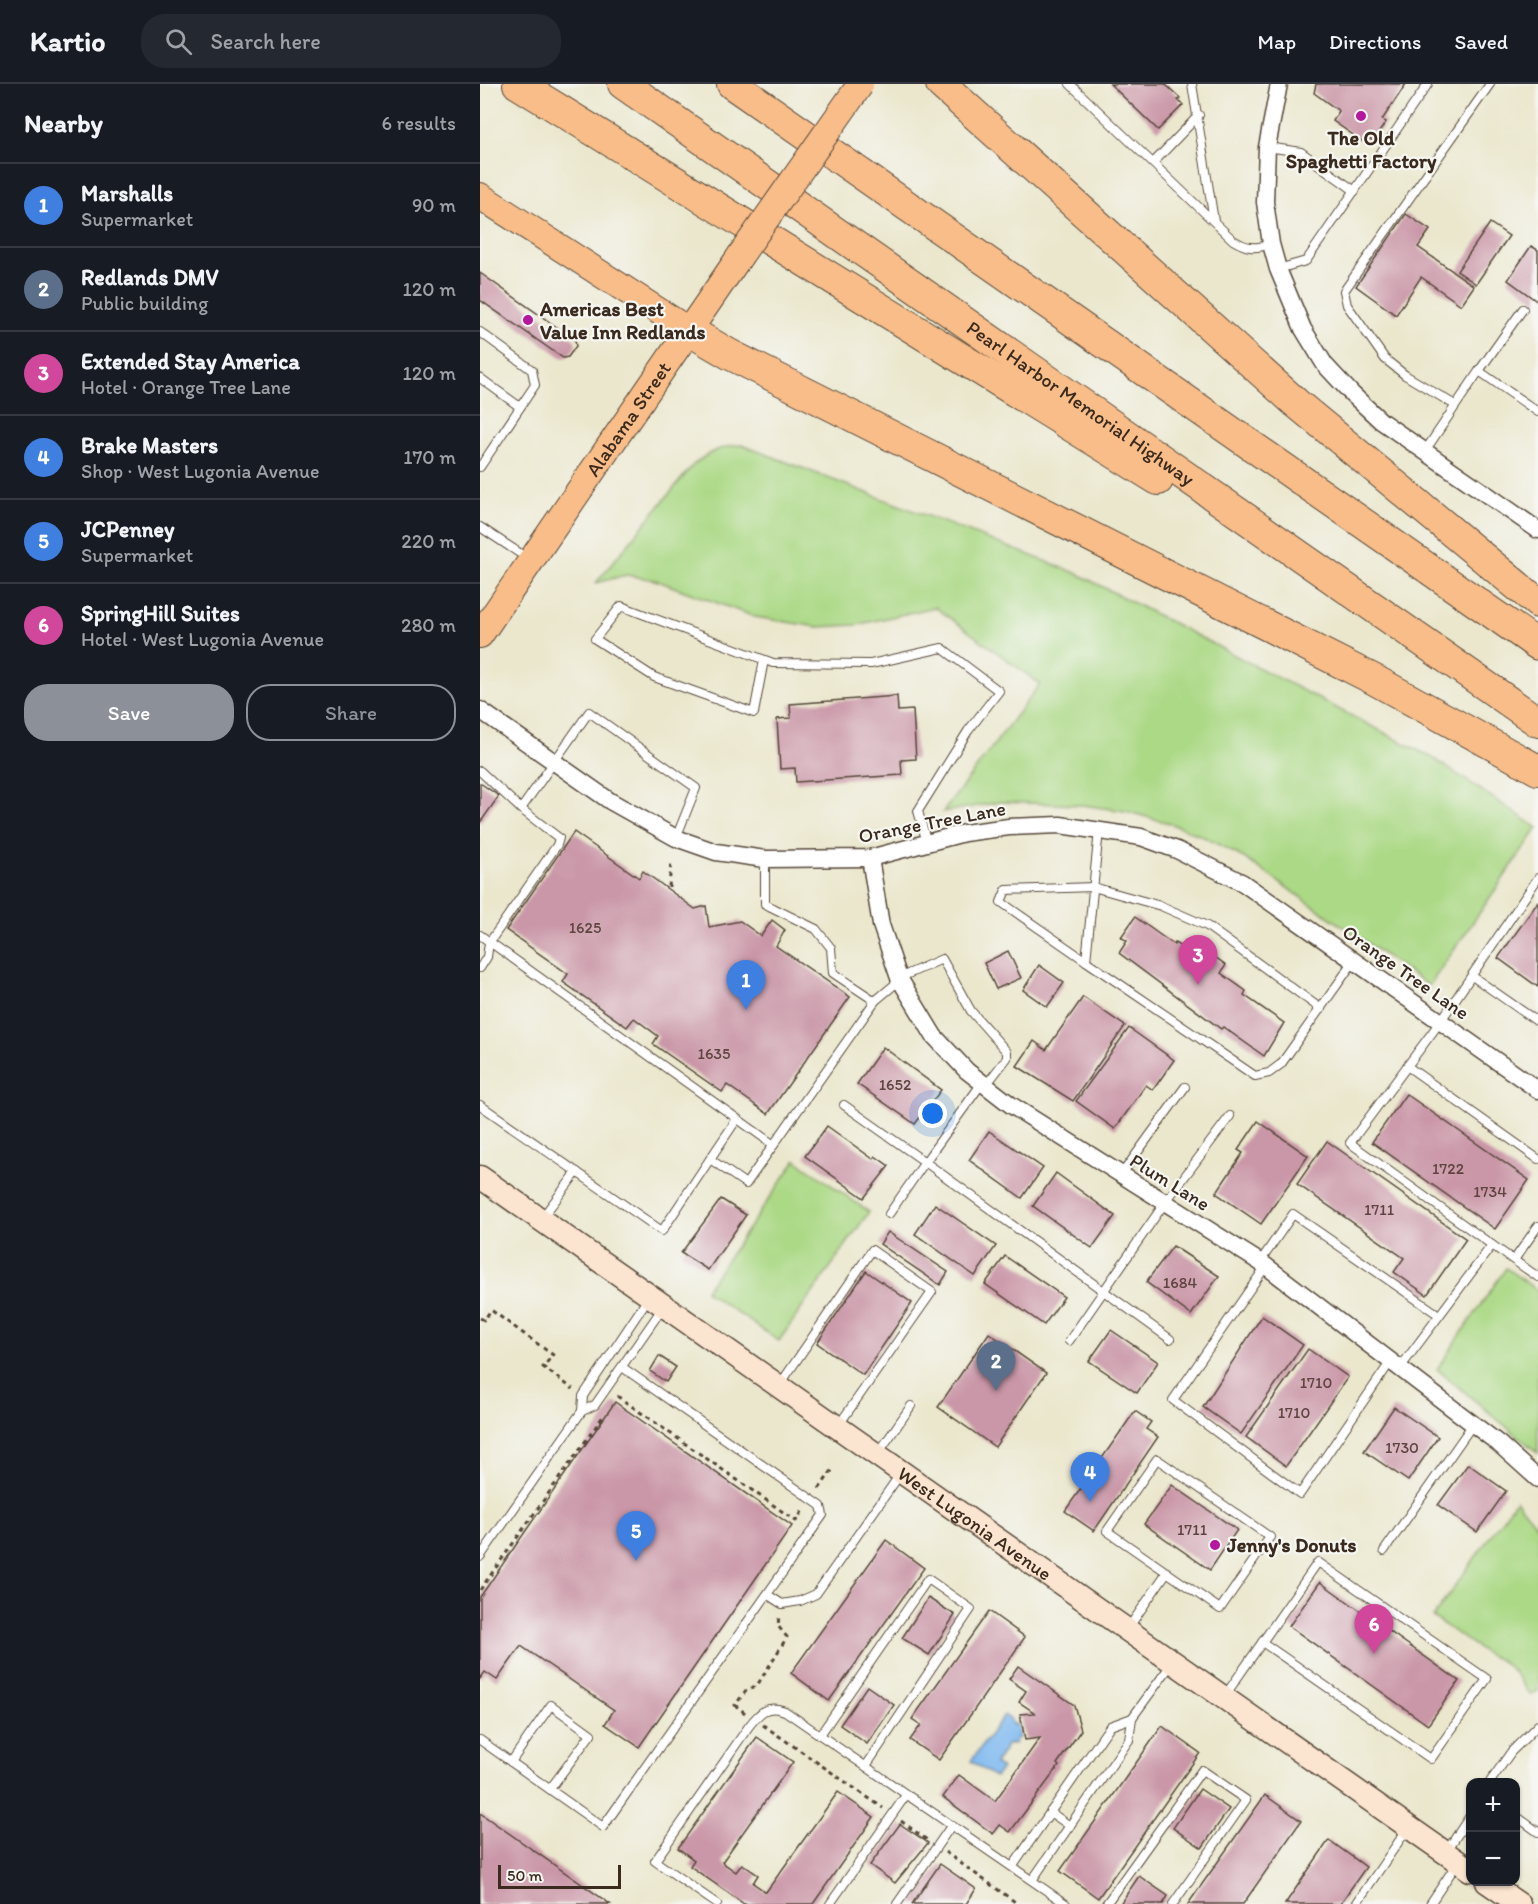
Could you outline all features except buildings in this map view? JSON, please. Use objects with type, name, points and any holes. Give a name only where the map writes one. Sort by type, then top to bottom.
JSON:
[{"type":"highway","points":[[518,84],[1131,464],[1367,604]]},
{"type":"highway","name":"Pearl Harbor Memorial Highway","points":[[622,84],[1538,722]]},
{"type":"highway","points":[[732,84],[1538,645]]},
{"type":"highway","points":[[754,84],[781,118]]},
{"type":"highway","points":[[941,84],[1296,403],[1538,603]]},
{"type":"highway","points":[[688,330],[729,354],[1373,679],[1538,770]]},
{"type":"main road","name":"Alabama Street","points":[[480,635],[688,330],[860,84]]},
{"type":"main road","points":[[480,196],[688,330]]},
{"type":"street","points":[[1280,84],[1267,147],[1266,202],[1271,244],[1278,269],[1303,328],[1325,364],[1381,421],[1538,530]]},
{"type":"street","name":"Orange Tree Lane","points":[[480,710],[610,801],[676,838],[717,852],[765,859],[870,858],[964,833],[1010,826],[1060,825],[1141,837],[1216,867],[1243,883],[1538,1090]]},
{"type":"street","name":"Plum Lane","points":[[870,858],[881,925],[899,979],[934,1036],[984,1084],[1011,1105],[1120,1176],[1263,1264],[1473,1424],[1538,1479]]},
{"type":"street","name":"West Lugonia Avenue","points":[[480,1177],[1458,1861]]},
{"type":"street","points":[[1494,1886],[1519,1904]]},
{"type":"lane","points":[[1070,84],[1214,221],[1246,248],[1256,249],[1271,244]]},
{"type":"lane","points":[[1192,84],[1199,115],[1214,221]]},
{"type":"lane","points":[[1278,269],[1306,261],[1428,84]]},
{"type":"lane","points":[[1455,405],[1385,359],[1347,305],[1344,291],[1490,84]]},
{"type":"lane","points":[[1153,163],[1199,115]]},
{"type":"lane","points":[[1267,147],[1301,152],[1354,191]]},
{"type":"lane","points":[[1425,451],[1523,309]]},
{"type":"lane","points":[[480,332],[532,370],[535,385],[480,467]]},
{"type":"lane","points":[[1479,371],[1538,412]]},
{"type":"lane","points":[[480,378],[520,407]]},
{"type":"lane","points":[[480,527],[530,560]]},
{"type":"lane","points":[[764,660],[754,713],[654,677],[595,639],[621,606],[773,663],[871,664],[942,648],[999,691],[968,731],[918,811],[927,843]]},
{"type":"lane","points":[[521,809],[589,712],[696,788],[676,838]]},
{"type":"lane","points":[[480,771],[521,809],[559,838],[557,845],[489,943],[487,957],[480,968]]},
{"type":"lane","points":[[1086,961],[1099,829]]},
{"type":"lane","points":[[765,859],[765,904],[816,929],[831,948],[833,974],[875,1001]]},
{"type":"lane","points":[[1538,879],[1440,1022],[1350,1143],[1538,1277]]},
{"type":"lane","points":[[1321,1009],[1206,926],[1161,906],[1093,887],[1006,890],[1001,902],[1255,1076],[1269,1073],[1281,1064],[1321,1009],[1354,961]]},
{"type":"lane","points":[[480,935],[774,1145]]},
{"type":"lane","points":[[710,1159],[746,1184],[875,1001],[899,979],[942,959],[971,1011],[1007,1052],[1007,1058],[984,1084],[889,1214]]},
{"type":"lane","points":[[1472,976],[1538,1022]]},
{"type":"lane","points":[[1407,1066],[1538,1159]]},
{"type":"lane","points":[[1120,1176],[1185,1087]]},
{"type":"lane","points":[[480,1105],[662,1231],[737,1119]]},
{"type":"lane","points":[[844,1105],[1170,1339]]},
{"type":"lane","points":[[1069,1341],[1164,1204],[1230,1116]]},
{"type":"lane","points":[[541,1220],[577,1172]]},
{"type":"lane","points":[[1439,1315],[1293,1214],[1263,1264],[1173,1400],[1300,1494],[1396,1365],[1439,1315],[1492,1245]]},
{"type":"lane","points":[[1514,1260],[1538,1226]]},
{"type":"lane","points":[[779,1386],[872,1250],[924,1286],[932,1292],[837,1427]]},
{"type":"lane","points":[[480,1557],[582,1411],[595,1405],[622,1367],[657,1301]]},
{"type":"lane","points":[[582,1411],[583,1396],[657,1301]]},
{"type":"lane","points":[[480,1740],[603,1827],[823,1515],[821,1506],[622,1367]]},
{"type":"lane","points":[[877,1455],[911,1406]]},
{"type":"lane","points":[[1384,1551],[1473,1424]]},
{"type":"lane","points":[[1157,1459],[1270,1537],[1220,1609],[1167,1572],[1107,1531],[1157,1459]]},
{"type":"lane","points":[[768,1594],[782,1604],[800,1601],[816,1594],[902,1472]]},
{"type":"lane","points":[[1224,1697],[1262,1642],[1318,1562],[1487,1678],[1431,1759],[1262,1642]]},
{"type":"lane","points":[[1126,1630],[1167,1572]]},
{"type":"lane","points":[[820,1735],[928,1579],[971,1609],[866,1766]]},
{"type":"lane","points":[[1033,1879],[1129,1740],[1132,1718],[1173,1662]]},
{"type":"lane","points":[[512,1762],[551,1705],[591,1734],[550,1789]]},
{"type":"lane","points":[[717,1904],[656,1861],[749,1725],[764,1709],[774,1706],[785,1711],[906,1796],[1033,1879],[1066,1904]]},
{"type":"lane","points":[[1013,1866],[1110,1726],[1132,1718]]},
{"type":"lane","points":[[1493,1778],[1511,1752],[1538,1725]]},
{"type":"lane","points":[[1106,1904],[1202,1770],[1246,1800],[1173,1904]]},
{"type":"lane","points":[[830,1904],[906,1796]]},
{"type":"lane","points":[[1050,1812],[1070,1826]]},
{"type":"lane","points":[[1520,1819],[1538,1832]]},
{"type":"lane","points":[[897,1904],[951,1826]]},
{"type":"lane","points":[[1356,1904],[1409,1827]]},
{"type":"lane","points":[[1430,1904],[1458,1861],[1466,1831]]},
{"type":"path","points":[[669,887],[671,862]]},
{"type":"path","points":[[480,1318],[484,1320],[491,1310],[552,1355],[543,1367],[573,1389]]},
{"type":"path","points":[[611,1404],[632,1374]]},
{"type":"path","points":[[617,1396],[796,1521],[833,1469]]},
{"type":"path","points":[[480,1590],[606,1412]]},
{"type":"green space","points":[[742,445],[1076,573],[1431,757],[1538,828],[1429,986],[1244,858],[1202,836],[1169,823],[1125,811],[1082,805],[1000,802],[943,812],[1040,684],[935,607],[856,625],[818,627],[755,617],[655,580],[626,575],[596,583],[693,465],[716,450]]},
{"type":"green space","points":[[796,1160],[869,1212],[779,1341],[705,1291]]},
{"type":"green space","points":[[1506,1268],[1538,1291],[1538,1453],[1437,1369]]},
{"type":"green space","points":[[1516,1500],[1538,1527],[1538,1691],[1530,1695],[1514,1672],[1500,1660],[1488,1655],[1433,1617]]},
{"type":"water","points":[[1004,1715],[1011,1720],[1012,1725],[1017,1724],[1019,1738],[1015,1739],[1016,1743],[1007,1745],[995,1764],[1002,1769],[995,1777],[971,1761]]},
{"type":"place","name":"The Old Spaghetti Factory","points":[[1361,116]]},
{"type":"place","name":"Americas Best Value Inn Redlands","points":[[528,320]]},
{"type":"place","name":"Extended Stay America","points":[[1198,985]]},
{"type":"place","name":"Marshalls","points":[[746,1010]]},
{"type":"place","name":"Redlands DMV","points":[[996,1391]]},
{"type":"place","name":"Brake Masters","points":[[1090,1502]]},
{"type":"place","name":"Jenny's Donuts","points":[[1215,1545]]},
{"type":"place","name":"JCPenney","points":[[636,1561]]},
{"type":"place","name":"SpringHill Suites","points":[[1374,1654]]}]
